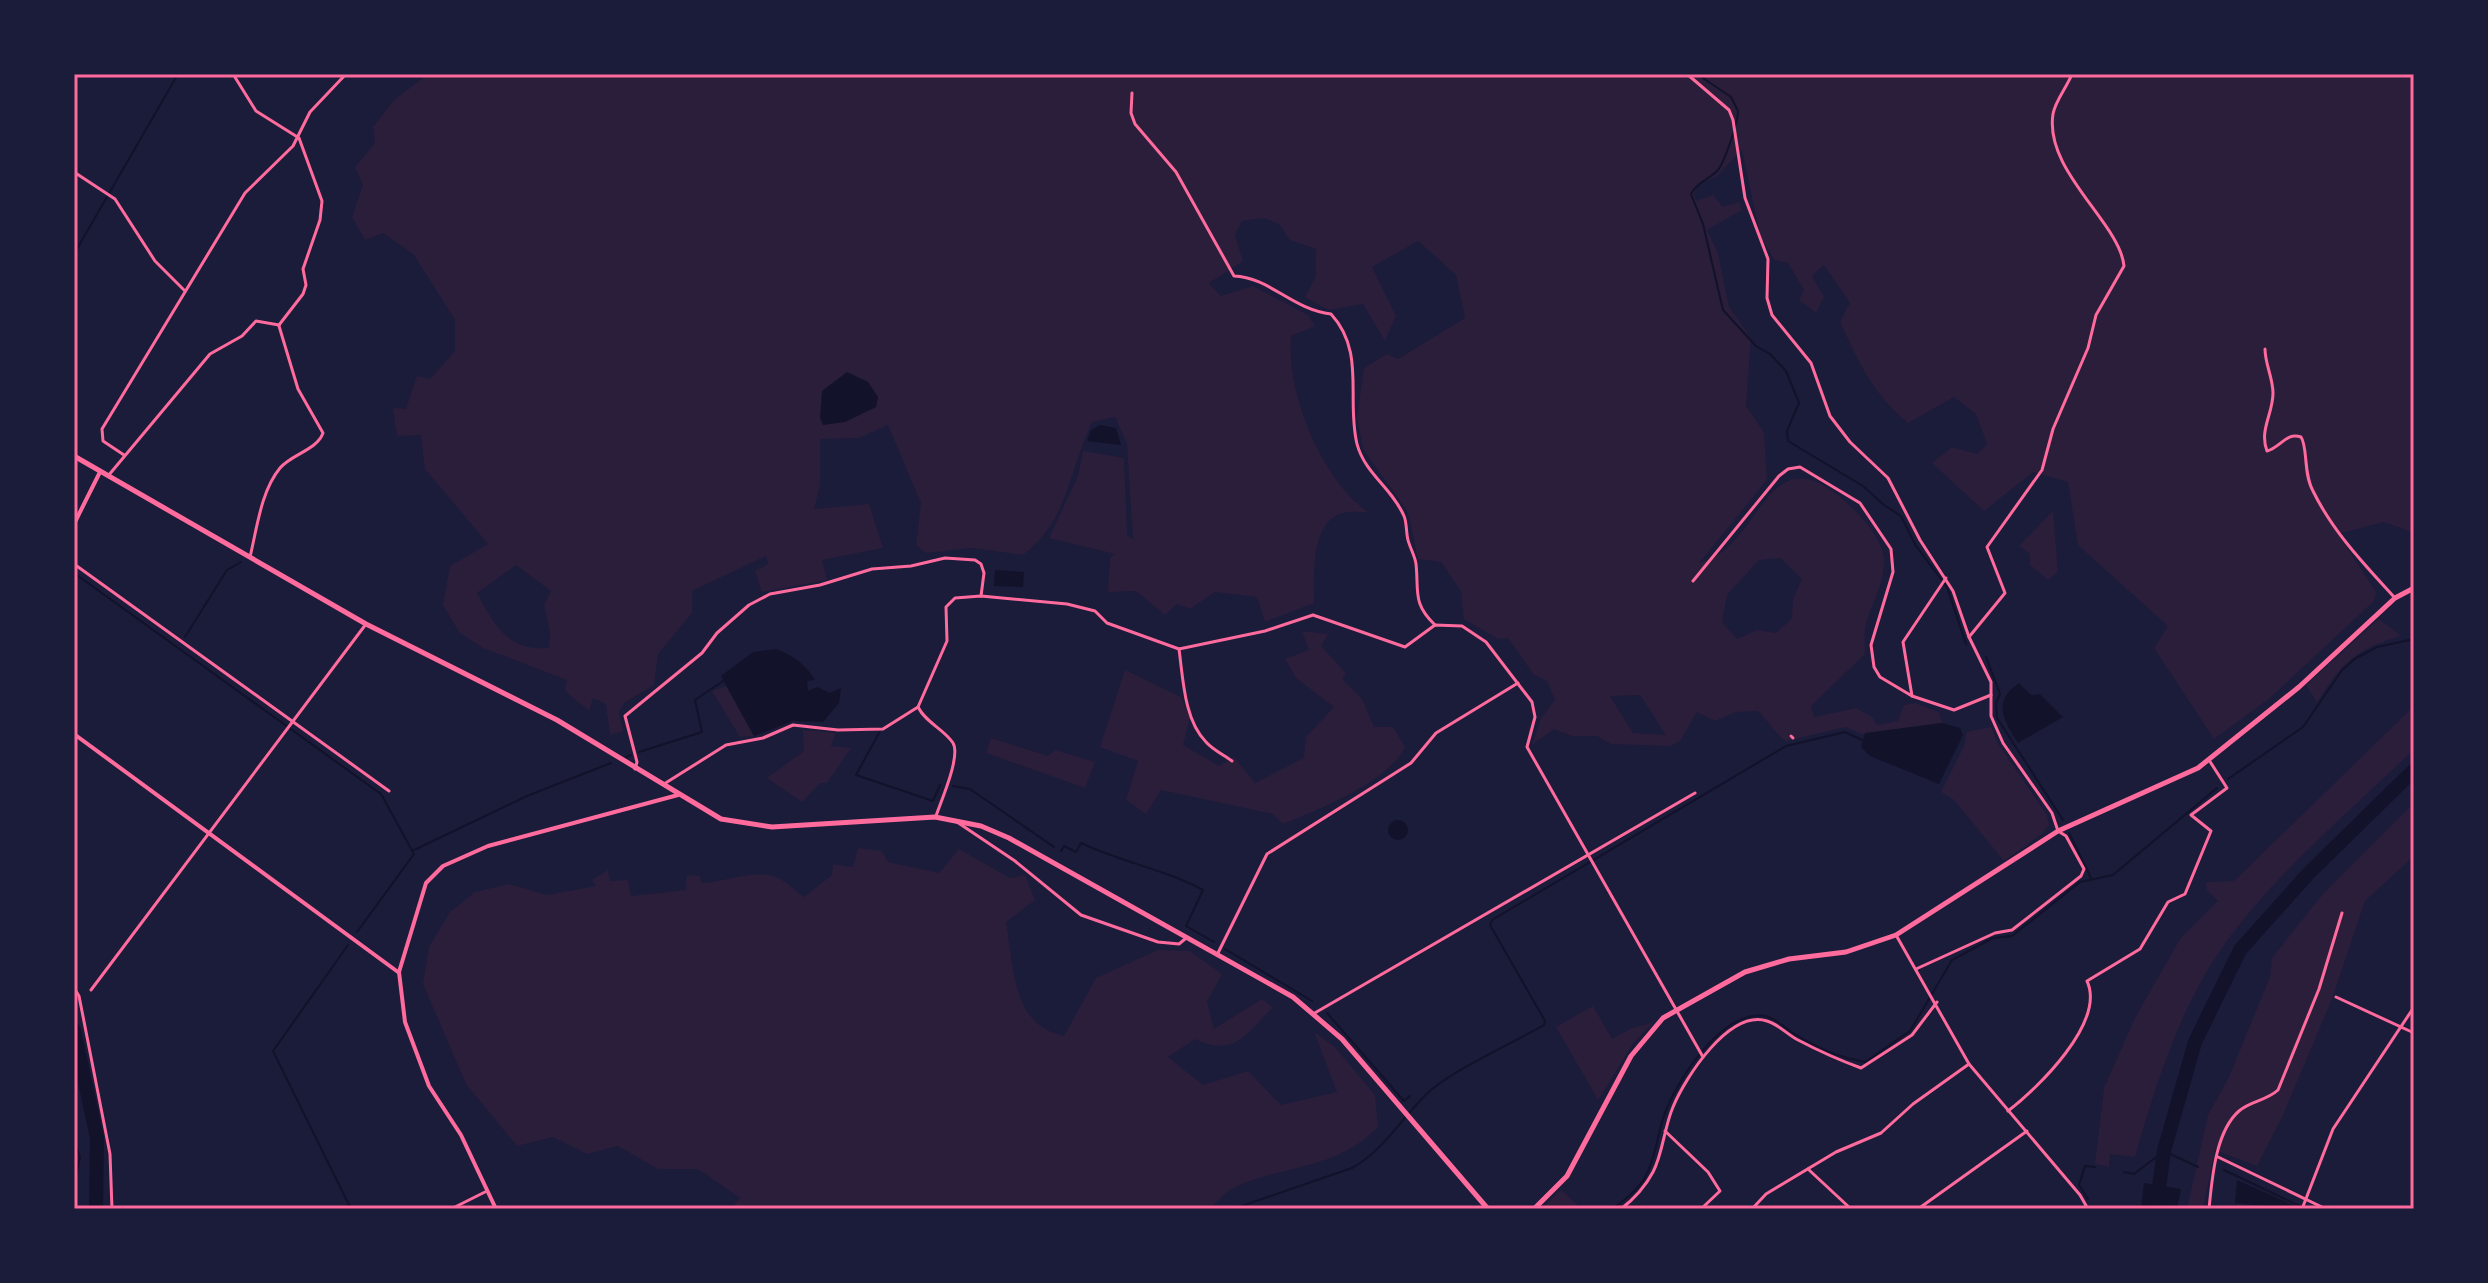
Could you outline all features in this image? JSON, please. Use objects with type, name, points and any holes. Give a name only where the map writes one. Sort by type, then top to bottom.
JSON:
[{"type":"main road","points":[[74,456],[366,624],[517,697],[721,819],[748,826],[935,817],[1009,838],[1293,997],[1342,1039],[1485,1208]]},
{"type":"main road","points":[[1534,1209],[1567,1176],[1603,1105],[1647,1033],[1678,1009],[1745,972],[1789,959],[1846,952],[1896,935],[2058,831],[2168,785],[2209,760],[2317,671],[2395,598],[2414,588]]},
{"type":"street","points":[[233,74],[256,111],[299,138],[322,201],[320,220],[303,269],[306,285],[303,294],[279,325]]},
{"type":"street","points":[[124,455],[103,441],[102,429],[245,193],[299,138],[310,112],[346,74]]},
{"type":"street","points":[[1687,74],[1729,110],[1733,120],[1745,198],[1768,259],[1767,298],[1772,315],[1811,363],[1830,416],[1850,442],[1888,478],[1920,540],[1946,578],[1991,682],[1991,716],[2003,743],[2052,813],[2058,831],[2066,836],[2084,869],[2081,876],[2012,930],[1995,933],[1916,969]]},
{"type":"street","points":[[1969,637],[2005,593],[1987,547],[2042,470],[2053,429],[2088,348],[2096,315],[2124,266],[2119,247],[2087,204],[2056,137],[2053,110],[2072,74]]},
{"type":"street","points":[[1132,93],[1131,113],[1135,124],[1176,172],[1234,276],[1248,277],[1310,312],[1331,314],[1345,328],[1356,385],[1353,419],[1357,444],[1367,470],[1404,516],[1416,562],[1416,597],[1435,625]]},
{"type":"street","points":[[74,172],[112,197],[155,261],[185,291]]},
{"type":"street","points":[[108,476],[210,354],[242,336],[256,321],[279,325]]},
{"type":"street","points":[[250,557],[270,483],[286,462],[317,443],[323,433],[298,389],[279,325]]},
{"type":"street","points":[[2265,349],[2273,391],[2264,430],[2267,451],[2287,437],[2301,437],[2305,442],[2304,468],[2312,490],[2342,538],[2395,598]]},
{"type":"street","points":[[1693,581],[1779,476],[1788,469],[1800,467],[1860,503],[1891,549],[1893,572],[1871,645],[1874,667],[1888,684],[1954,710],[1991,695]]},
{"type":"street","points":[[74,524],[100,472]]},
{"type":"street","points":[[635,769],[637,762],[625,716],[702,653],[717,633],[757,598],[872,569],[911,566],[945,558],[975,560],[981,564],[984,573],[981,596]]},
{"type":"street","points":[[74,564],[389,791]]},
{"type":"street","points":[[1912,696],[1903,642],[1946,578]]},
{"type":"street","points":[[664,784],[726,745],[763,738],[793,725],[838,730],[883,729],[918,707],[947,641],[949,601],[981,596],[1043,599],[1095,611],[1107,623],[1179,649],[1265,631],[1313,615],[1405,647],[1435,625],[1462,626],[1474,633],[1532,702],[1535,717],[1527,747],[1703,1057]]},
{"type":"street","points":[[91,990],[366,624]]},
{"type":"street","points":[[1179,649],[1193,721],[1204,742],[1232,761]]},
{"type":"street","points":[[1217,955],[1267,854],[1411,763],[1436,733],[1518,683]]},
{"type":"street","points":[[918,707],[923,717],[953,743],[956,755],[935,817]]},
{"type":"street","points":[[74,734],[399,972]]},
{"type":"street","points":[[2008,1111],[2041,1081],[2084,1023],[2092,999],[2087,981],[2140,949],[2168,902],[2185,894],[2211,831],[2191,815],[2227,788],[2209,760]]},
{"type":"street","points":[[1313,1014],[1695,793]]},
{"type":"street","points":[[496,1209],[461,1135],[429,1086],[405,1022],[399,972],[426,883],[443,866],[488,846],[678,795]]},
{"type":"street","points":[[954,820],[1015,861],[1081,915],[1158,942],[1179,944],[1185,939]]},
{"type":"street","points":[[2209,1209],[2218,1157],[2233,1117],[2242,1108],[2270,1097],[2278,1090],[2319,989],[2342,913]]},
{"type":"street","points":[[1896,935],[1937,1002],[1969,1064],[2088,1209]]},
{"type":"street","points":[[74,988],[79,996],[110,1154],[112,1209]]},
{"type":"street","points":[[2336,997],[2414,1033]]},
{"type":"street","points":[[1621,1209],[1644,1187],[1655,1168],[1674,1104],[1703,1057],[1724,1034],[1754,1019],[1769,1021],[1795,1038],[1861,1068],[1912,1035],[1937,1002]]},
{"type":"street","points":[[2302,1209],[2333,1129],[2414,1007]]},
{"type":"street","points":[[1752,1209],[1766,1194],[1836,1152],[1881,1133],[1913,1104],[1969,1064]]},
{"type":"street","points":[[1665,1131],[1708,1172],[1720,1191],[1701,1209]]},
{"type":"street","points":[[1918,1209],[2027,1131]]},
{"type":"street","points":[[2218,1157],[2326,1209]]},
{"type":"street","points":[[1808,1169],[1851,1209]]},
{"type":"street","points":[[451,1209],[487,1191]]},
{"type":"shaded area","points":[[428,74],[2414,74],[2414,533],[2384,522],[2338,534],[2376,592],[2374,601],[2270,698],[2214,739],[2154,648],[2168,626],[2078,545],[2068,482],[2033,472],[1984,511],[1932,463],[1952,447],[1977,454],[1987,444],[1976,414],[1954,397],[1908,423],[1876,389],[1860,364],[1840,322],[1850,303],[1824,265],[1812,276],[1824,297],[1816,313],[1799,300],[1804,290],[1788,263],[1774,260],[1760,235],[1742,150],[1717,176],[1699,184],[1694,193],[1696,201],[1713,195],[1723,207],[1739,202],[1742,210],[1707,230],[1718,253],[1729,307],[1751,338],[1746,406],[1764,432],[1767,480],[1699,563],[1721,553],[1781,485],[1798,478],[1820,483],[1865,521],[1883,551],[1884,569],[1865,630],[1865,654],[1811,706],[1814,717],[1856,708],[1872,717],[1877,725],[1898,721],[1904,705],[1915,703],[1939,712],[1942,723],[1862,734],[1846,727],[1786,741],[1757,711],[1736,712],[1715,721],[1697,712],[1680,741],[1670,746],[1611,744],[1597,736],[1572,736],[1554,729],[1532,745],[1541,718],[1555,700],[1547,681],[1534,675],[1508,638],[1498,639],[1464,619],[1461,591],[1441,562],[1418,559],[1408,512],[1363,449],[1357,417],[1364,368],[1387,354],[1398,359],[1465,318],[1456,275],[1418,241],[1372,267],[1396,316],[1385,341],[1363,304],[1328,310],[1305,297],[1316,276],[1316,249],[1290,240],[1279,224],[1264,218],[1242,221],[1235,235],[1243,261],[1209,283],[1221,296],[1253,286],[1308,315],[1315,326],[1291,336],[1294,383],[1301,408],[1310,433],[1336,479],[1368,512],[1343,513],[1332,518],[1325,527],[1316,552],[1314,603],[1265,622],[1257,597],[1215,592],[1190,609],[1177,604],[1165,615],[1136,591],[1108,592],[1110,558],[1115,554],[1049,538],[1078,476],[1083,451],[1124,458],[1127,535],[1133,539],[1127,444],[1115,417],[1092,422],[1059,510],[1038,541],[1023,555],[972,548],[926,553],[916,545],[921,503],[888,425],[859,438],[820,439],[820,486],[814,509],[869,504],[883,548],[822,560],[827,580],[762,592],[755,571],[768,564],[766,556],[692,591],[692,613],[658,654],[654,685],[624,703],[619,712],[623,731],[610,735],[606,704],[593,698],[589,711],[565,691],[567,680],[483,648],[459,632],[443,605],[450,566],[488,544],[425,469],[421,435],[397,436],[393,408],[406,409],[417,376],[430,379],[455,351],[455,320],[414,255],[383,233],[365,240],[352,217],[363,185],[355,167],[375,143],[373,127],[394,100]],"holes":[[[1780,558],[1802,579],[1793,599],[1792,618],[1776,633],[1757,630],[1737,639],[1722,622],[1727,595],[1759,560]],[[516,565],[551,591],[544,605],[550,633],[549,648],[535,648],[513,641],[497,626],[477,593]],[[1640,695],[1666,735],[1633,733],[1610,696]]]},
{"type":"shaded area","points":[[847,372],[868,382],[878,397],[876,407],[845,422],[823,425],[820,418],[822,391]]},
{"type":"shaded area","points":[[1100,425],[1116,428],[1121,445],[1087,441],[1091,430]]},
{"type":"shaded area","points":[[2053,511],[2058,572],[2048,580],[2030,565],[2030,554],[2019,546]]},
{"type":"shaded area","points":[[995,570],[1024,572],[1023,587],[994,586]]},
{"type":"shaded area","points":[[2379,619],[2401,636],[2372,646],[2351,659],[2317,702],[2306,685]]},
{"type":"shaded area","points":[[1302,631],[1328,634],[1321,646],[1346,673],[1342,679],[1362,699],[1374,727],[1393,727],[1405,747],[1385,771],[1352,793],[1283,824],[1273,814],[1161,790],[1146,814],[1126,800],[1138,761],[1100,747],[1125,670],[1181,697],[1190,718],[1183,745],[1219,766],[1234,757],[1255,783],[1304,758],[1306,737],[1334,707],[1296,678],[1285,659],[1309,650]]},
{"type":"shaded area","points":[[776,649],[798,661],[811,674],[815,680],[807,681],[808,691],[817,687],[830,693],[841,688],[839,703],[823,722],[793,721],[754,736],[721,676],[753,652]]},
{"type":"shaded area","points":[[2019,683],[2031,695],[2040,694],[2063,717],[2018,743],[2008,726],[2003,704],[2005,697]]},
{"type":"shaded area","points":[[726,686],[754,736],[740,737],[712,691]]},
{"type":"shaded area","points":[[2414,706],[2414,749],[2267,892],[2244,918],[2208,969],[2170,1048],[2135,1157],[2110,1154],[2109,1167],[2095,1164],[2104,1088],[2136,1016],[2180,939],[2218,901],[2207,890],[2206,882],[2234,881]]},
{"type":"shaded area","points":[[1942,723],[1960,728],[1963,735],[1939,784],[1870,756],[1861,747],[1865,733]]},
{"type":"shaded area","points":[[1991,727],[1997,742],[2047,815],[2049,825],[2042,834],[2004,861],[1954,800],[1941,792],[1965,744],[1966,732]]},
{"type":"shaded area","points":[[803,730],[836,733],[831,746],[851,748],[827,783],[820,783],[802,802],[767,778],[804,751]]},
{"type":"shaded area","points":[[991,738],[1048,756],[1055,750],[1095,762],[1085,788],[986,753]]},
{"type":"shaded area","points":[[2414,803],[2414,856],[2365,901],[2332,999],[2283,1115],[2257,1166],[2215,1150],[2203,1209],[2187,1209],[2208,1115],[2229,1077],[2270,977],[2272,958],[2322,895]]},
{"type":"shaded area","points":[[1398,820],[1405,823],[1408,830],[1405,837],[1398,840],[1391,837],[1388,830],[1391,823]]},
{"type":"shaded area","points":[[858,848],[882,851],[888,862],[939,873],[959,849],[1010,878],[1025,875],[1035,900],[1006,922],[1014,975],[1024,1007],[1047,1030],[1064,1036],[1096,978],[1158,950],[1190,951],[1222,974],[1207,1002],[1214,1029],[1262,999],[1273,1007],[1239,1040],[1220,1046],[1195,1039],[1168,1057],[1203,1085],[1248,1071],[1281,1105],[1337,1092],[1314,1032],[1335,1047],[1375,1095],[1378,1127],[1344,1152],[1233,1188],[1210,1209],[731,1209],[740,1198],[698,1169],[658,1169],[618,1146],[587,1154],[553,1137],[517,1146],[466,1084],[423,984],[429,947],[450,912],[475,892],[509,884],[547,895],[596,886],[592,880],[608,870],[610,881],[628,880],[631,896],[686,890],[687,875],[700,876],[702,883],[761,874],[781,880],[804,897],[832,875],[833,864],[853,867]]},
{"type":"shaded area","points":[[1593,1006],[1612,1039],[1632,1028],[1653,1023],[1634,1042],[1598,1100],[1556,1027]]},
{"type":"shaded area","points":[[2237,1180],[2295,1206],[2294,1209],[2235,1203]]},
{"type":"shaded area","points":[[2144,1183],[2181,1189],[2177,1209],[2141,1209]]},
{"type":"shaded area","points":[[1561,1190],[1582,1209],[1541,1209]]},
{"type":"waterway","points":[[74,254],[178,74]]},
{"type":"waterway","points":[[1697,74],[1731,97],[1738,111],[1734,132],[1721,165],[1691,194],[1703,224],[1723,310],[1756,346],[1770,354],[1786,371],[1799,403],[1787,431],[1788,441],[1863,486],[1901,516],[1916,546],[1947,587],[1966,644]]},
{"type":"waterway","points":[[185,637],[227,570],[241,562]]},
{"type":"waterway","points":[[74,573],[381,794],[414,854],[357,932]]},
{"type":"waterway","points":[[2228,779],[2303,727],[2342,670],[2356,658],[2377,647],[2414,639]]},
{"type":"waterway","points":[[1986,657],[2000,694],[1996,703],[1997,718],[2063,820]]},
{"type":"waterway","points":[[639,752],[702,732],[695,700],[723,681]]},
{"type":"waterway","points":[[1233,1209],[1352,1168],[1364,1161],[1431,1090],[1470,1064],[1544,1025],[1545,1021],[1490,925],[1492,920],[1786,746],[1845,732],[1862,740]]},
{"type":"waterway","points":[[879,733],[856,775],[933,801],[940,785]]},
{"type":"waterway","points":[[626,757],[631,755]]},
{"type":"waterway","points":[[412,851],[527,796],[611,763]]},
{"type":"waterway","points":[[2156,1209],[2164,1151],[2195,1042],[2240,950],[2308,874],[2414,770]]},
{"type":"waterway","points":[[953,786],[970,789],[1054,847]]},
{"type":"waterway","points":[[1613,1209],[1644,1179],[1667,1108],[1682,1079],[1706,1047],[1734,1023],[1749,1017],[1769,1017],[1821,1048],[1865,1062],[1910,1031],[1952,960],[1993,938],[2012,936],[2080,882],[2113,875],[2217,788]]},
{"type":"waterway","points":[[2069,833],[2091,878]]},
{"type":"waterway","points":[[1061,851],[1064,846],[1076,852],[1081,843],[1203,890],[1186,926],[1214,942]]},
{"type":"waterway","points":[[348,945],[273,1051],[351,1209]]},
{"type":"waterway","points":[[1225,949],[1312,1001]]},
{"type":"waterway","points":[[1327,1013],[1404,1101],[1410,1096]]},
{"type":"waterway","points":[[74,1030],[97,1138],[96,1209]]},
{"type":"waterway","points":[[74,1142],[80,1157],[74,1187]]},
{"type":"waterway","points":[[2124,1172],[2134,1174],[2164,1151],[2198,1167]]},
{"type":"waterway","points":[[2088,1199],[2079,1185],[2085,1166],[2095,1167]]},
{"type":"waterway","points":[[2224,1170],[2306,1209]]}]
